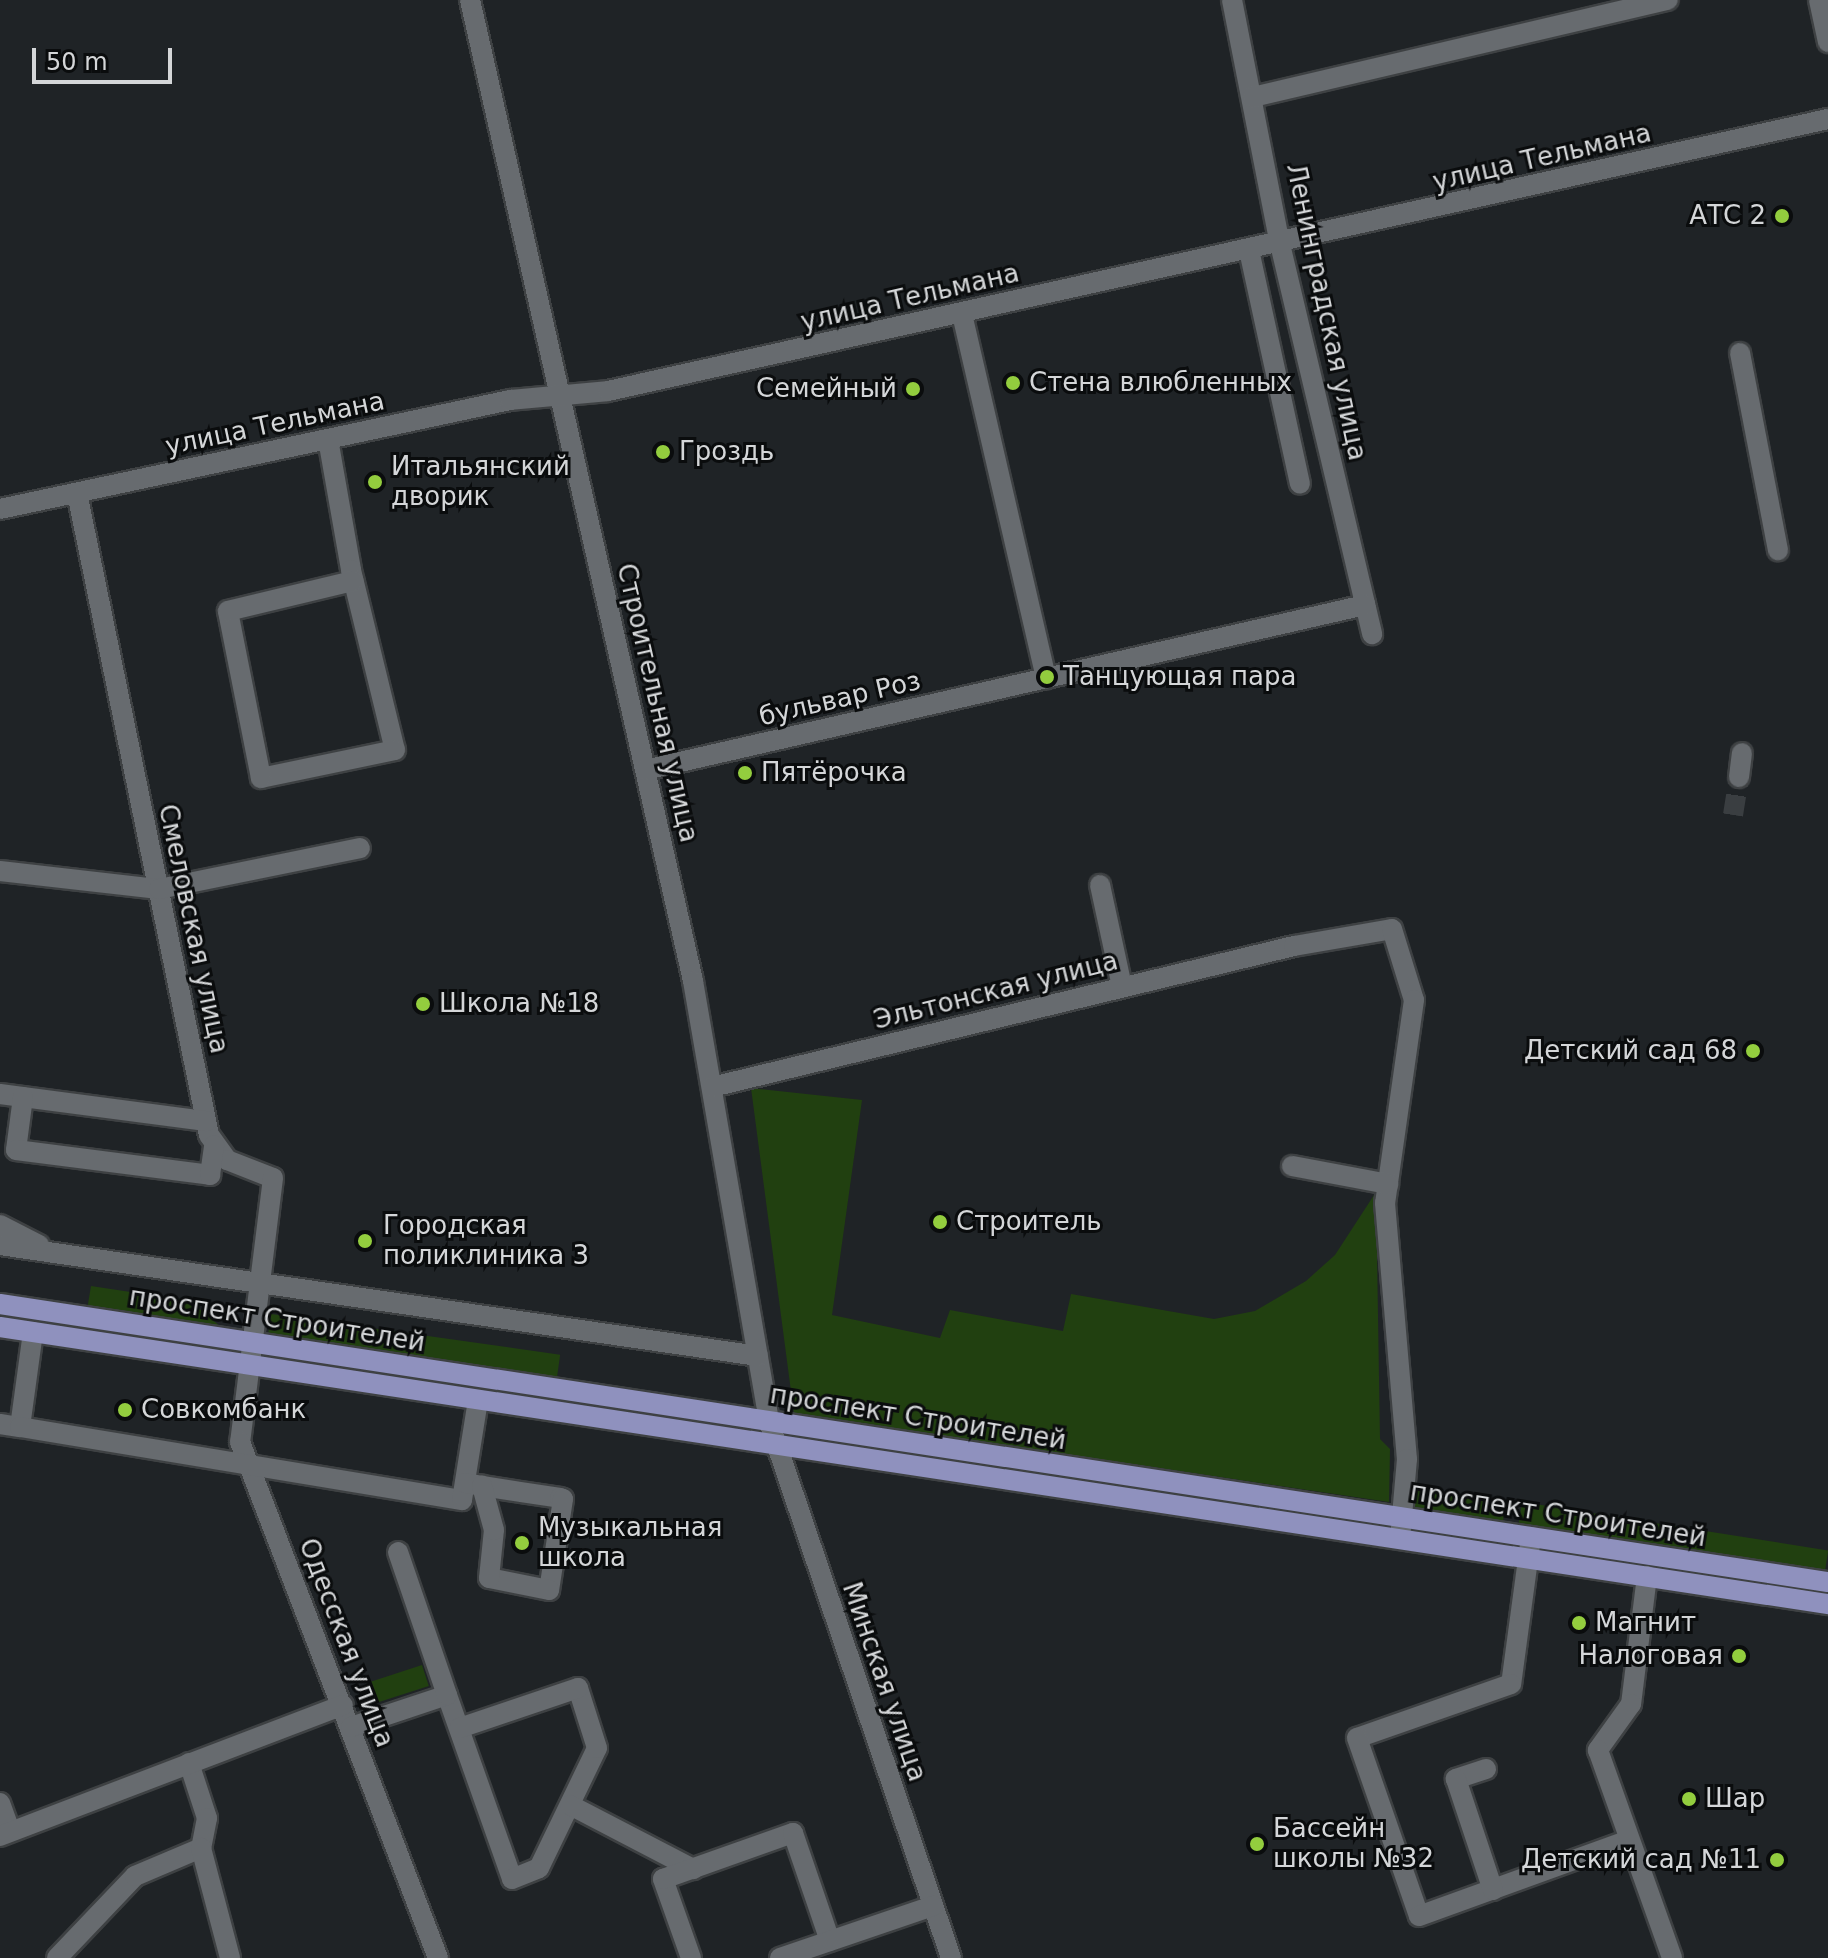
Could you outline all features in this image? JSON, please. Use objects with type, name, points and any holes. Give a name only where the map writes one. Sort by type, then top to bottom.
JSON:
[{"type":"main road","name":"проспект Строителей","points":[[0,1304],[1828,1582]]},
{"type":"main road","name":"проспект Строителей","points":[[0,1327],[1828,1604]]},
{"type":"street","name":"Строительная улица","points":[[470,0],[645,770],[712,1087],[769,1422]]},
{"type":"street","name":"Ленинградская улица","points":[[1232,0],[1280,244],[1372,634]]},
{"type":"street","points":[[1253,97],[1668,0]]},
{"type":"street","points":[[1819,0],[1828,42]]},
{"type":"street","name":"улица Тельмана","points":[[0,509],[510,400],[608,391],[1280,244],[1828,119]]},
{"type":"street","points":[[1249,250],[1300,483]]},
{"type":"street","points":[[962,314],[1046,678]]},
{"type":"street","points":[[1740,353],[1778,550]]},
{"type":"street","points":[[328,439],[353,581],[395,750],[261,778],[228,611],[353,581]]},
{"type":"street","name":"Смеловская улица","points":[[77,493],[206,1121],[214,1145]]},
{"type":"street","name":"бульвар Роз","points":[[645,770],[1365,605]]},
{"type":"street","points":[[1739,777],[1742,753]]},
{"type":"street","points":[[0,871],[159,889],[360,848]]},
{"type":"street","points":[[1100,885],[1122,987]]},
{"type":"street","name":"Эльтонская улица","points":[[712,1087],[1294,946],[1392,929],[1414,1000],[1388,1184]]},
{"type":"street","points":[[0,1094],[206,1121]]},
{"type":"street","points":[[23,1097],[16,1150],[210,1175],[214,1145]]},
{"type":"street","points":[[214,1145],[227,1160],[273,1178],[251,1342]]},
{"type":"street","points":[[1292,1166],[1388,1184],[1390,1298],[1407,1459],[1400,1539]]},
{"type":"street","points":[[0,1225],[56,1253]]},
{"type":"street","points":[[0,1245],[758,1356]]},
{"type":"street","points":[[33,1332],[10,1426],[462,1500],[473,1484]]},
{"type":"street","name":"Одесская улица","points":[[251,1342],[240,1442],[438,1958]]},
{"type":"street","points":[[473,1484],[566,1503],[549,1590],[491,1582],[493,1523],[473,1484],[478,1400]]},
{"type":"street","name":"Минская улица","points":[[769,1422],[951,1958]]},
{"type":"street","points":[[1531,1537],[1511,1684],[1357,1738],[1419,1916],[1629,1840]]},
{"type":"street","points":[[398,1552],[512,1879],[539,1868],[597,1748],[578,1688],[460,1728]]},
{"type":"street","points":[[1647,1576],[1631,1704],[1598,1750],[1672,1958]]},
{"type":"street","points":[[351,1727],[447,1695]]},
{"type":"street","points":[[0,1803],[5,1833],[343,1705]]},
{"type":"street","points":[[189,1763],[207,1818],[201,1848],[230,1958]]},
{"type":"street","points":[[1486,1769],[1456,1779],[1493,1890]]},
{"type":"street","points":[[570,1805],[693,1869]]},
{"type":"street","points":[[691,1958],[663,1879],[793,1833],[830,1941]]},
{"type":"street","points":[[57,1958],[135,1876],[201,1848]]},
{"type":"street","points":[[780,1958],[933,1906]]},
{"type":"green space","points":[[751,1088],[862,1100],[832,1315],[940,1338],[950,1310],[1063,1331],[1071,1294],[1214,1319],[1255,1311],[1306,1281],[1335,1255],[1376,1192],[1380,1439],[1390,1449],[1389,1502],[794,1414]]},
{"type":"green space","points":[[91,1286],[190,1301],[227,1332],[87,1310]]},
{"type":"green space","points":[[271,1314],[560,1355],[557,1378],[268,1338]]},
{"type":"green space","points":[[1413,1487],[1506,1502],[1503,1521],[1412,1509]]},
{"type":"green space","points":[[1522,1502],[1828,1550],[1825,1573],[1518,1525]]},
{"type":"green space","points":[[422,1665],[429,1686],[374,1704],[367,1683]]},
{"type":"tunnel","points":[[1733,815],[1739,777]]},
{"type":"place","name":"АТС 2","points":[[1782,216]]},
{"type":"place","name":"Стена влюбленных","points":[[1013,383]]},
{"type":"place","name":"Семейный","points":[[913,389]]},
{"type":"place","name":"Гроздь","points":[[663,452]]},
{"type":"place","name":"Итальянский дворик","points":[[375,482]]},
{"type":"place","name":"Танцующая пара","points":[[1047,677]]},
{"type":"place","name":"Пятёрочка","points":[[745,773]]},
{"type":"place","name":"Школа №18","points":[[423,1004]]},
{"type":"place","name":"Детский сад 68","points":[[1753,1051]]},
{"type":"place","name":"Строитель","points":[[940,1222]]},
{"type":"place","name":"Городская поликлиника 3","points":[[365,1241]]},
{"type":"place","name":"Совкомбанк","points":[[125,1410]]},
{"type":"place","name":"Музыкальная школа","points":[[522,1543]]},
{"type":"place","name":"Магнит","points":[[1579,1623]]},
{"type":"place","name":"Налоговая","points":[[1739,1656]]},
{"type":"place","name":"Шар","points":[[1689,1799]]},
{"type":"place","name":"Бассейн школы №32","points":[[1257,1844]]},
{"type":"place","name":"Детский сад №11","points":[[1777,1860]]}]
